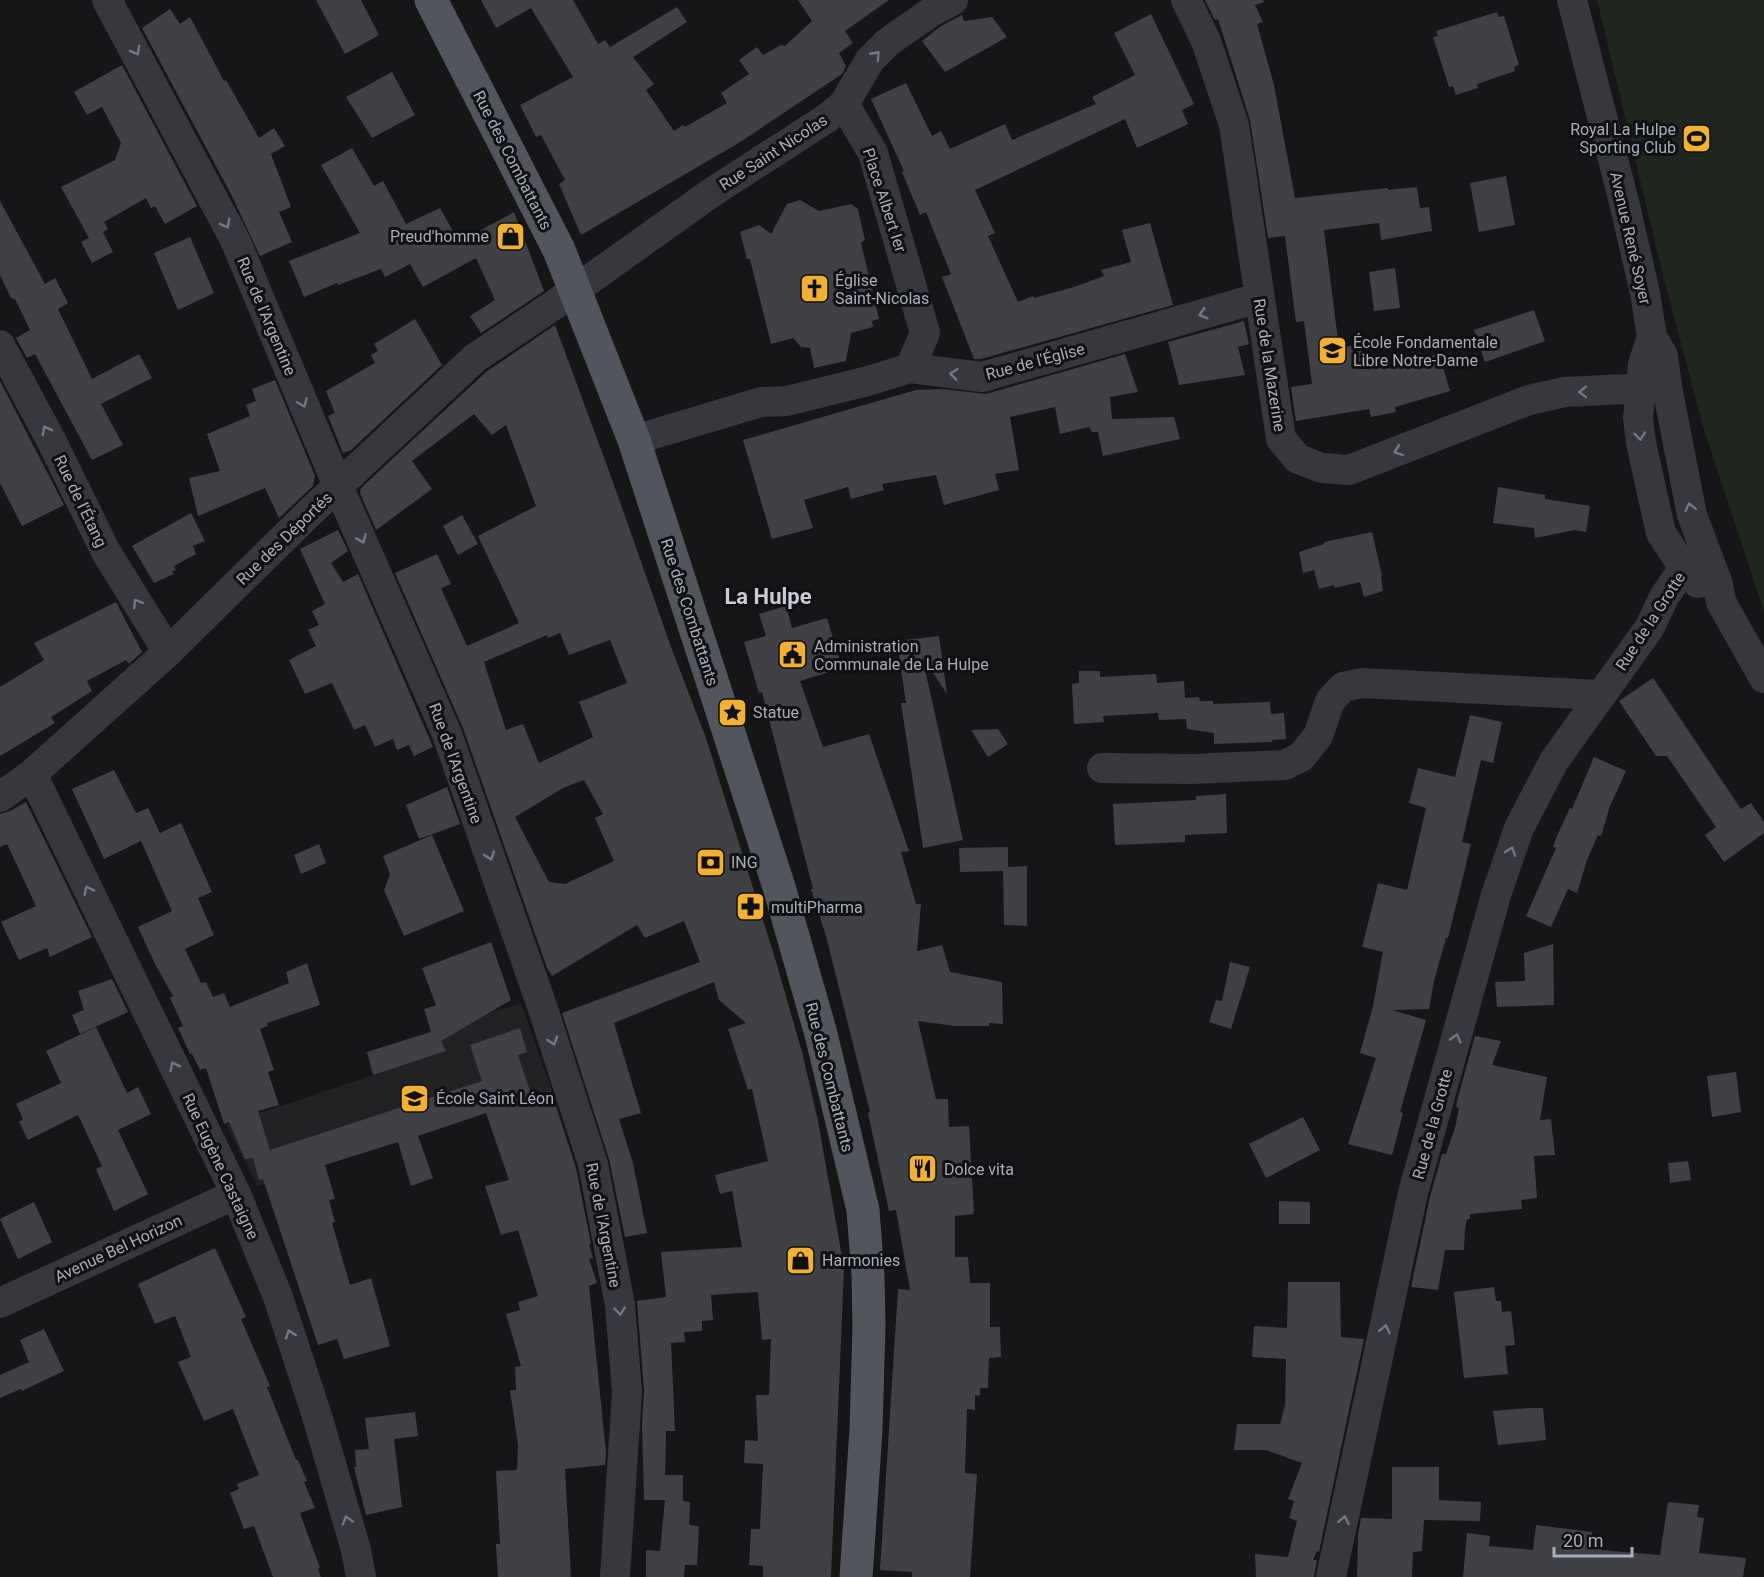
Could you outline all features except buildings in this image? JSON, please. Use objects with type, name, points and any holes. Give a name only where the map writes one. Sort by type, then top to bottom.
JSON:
[{"type":"main road","name":"Rue des Combattants","points":[[431,0],[559,250],[634,440],[779,887],[821,1034],[863,1210],[868,1275],[866,1430],[856,1577]]},
{"type":"street","name":"Rue de l'Argentine","points":[[107,0],[235,240],[338,486],[447,734],[539,998],[593,1164],[620,1305],[627,1392],[615,1577]]},
{"type":"street","name":"Rue Saint Nicolas","points":[[576,289],[711,193],[827,118],[844,104],[870,60],[888,42],[931,12],[953,0]]},
{"type":"street","name":"Rue de la Mazerine","points":[[1186,0],[1206,40],[1234,125],[1281,439],[1298,459],[1322,468],[1349,470],[1529,400],[1565,392],[1654,388]]},
{"type":"street","name":"Avenue René Soyer","points":[[1572,0],[1645,293],[1652,337],[1643,364],[1654,388],[1638,418],[1641,442],[1662,533],[1694,560],[1707,593],[1721,602],[1764,678]]},
{"type":"street","name":"Place Albert Ier","points":[[844,104],[873,153],[925,333],[910,368]]},
{"type":"street","name":"Rue des Déportés","points":[[0,797],[32,774],[168,652],[338,486],[475,358],[576,289]]},
{"type":"street","name":"Rue de l'Église","points":[[634,440],[761,402],[787,401],[910,368],[982,377],[1259,298]]},
{"type":"street","name":"Rue de l'Étang","points":[[0,345],[51,440],[106,552],[168,652]]},
{"type":"street","name":"Rue de la Grotte","points":[[1331,1577],[1413,1193],[1496,895],[1520,828],[1554,761],[1650,627],[1664,597],[1694,560]]},
{"type":"street","points":[[1102,768],[1192,769],[1286,765],[1301,757],[1318,736],[1330,701],[1343,687],[1362,682],[1600,695]]},
{"type":"street","points":[[0,771],[32,774]]},
{"type":"street","name":"Rue Eugène Castaigne","points":[[32,774],[237,1194],[278,1297],[314,1408],[356,1550],[361,1577]]},
{"type":"street","name":"Avenue Bel Horizon","points":[[0,1303],[237,1194]]},
{"type":"shaded area","name":"Royal La Hulpe Sporting Club","points":[[1597,0],[1764,0],[1764,612],[1702,423],[1663,275]]},
{"type":"shaded area","name":"École Saint Léon","points":[[521,1003],[552,1091],[257,1186],[226,1124],[373,1075],[367,1052],[369,1051]]},
{"type":"place","name":"Royal La Hulpe Sporting Club","points":[[1697,138]]},
{"type":"place","name":"Preud'homme","points":[[510,236]]},
{"type":"place","name":"Église Saint-Nicolas","points":[[814,289]]},
{"type":"place","name":"École Fondamentale Libre Notre-Dame","points":[[1332,351]]},
{"type":"place","name":"Administration Communale de La Hulpe","points":[[793,655]]},
{"type":"place","name":"Statue","points":[[732,712]]},
{"type":"place","name":"ING","points":[[710,862]]},
{"type":"place","name":"multiPharma","points":[[750,907]]},
{"type":"place","name":"École Saint Léon","points":[[415,1098]]},
{"type":"place","name":"Dolce vita","points":[[923,1169]]},
{"type":"place","name":"Harmonies","points":[[801,1260]]},
{"type":"district","name":"La Hulpe","points":[[768,596]]}]
